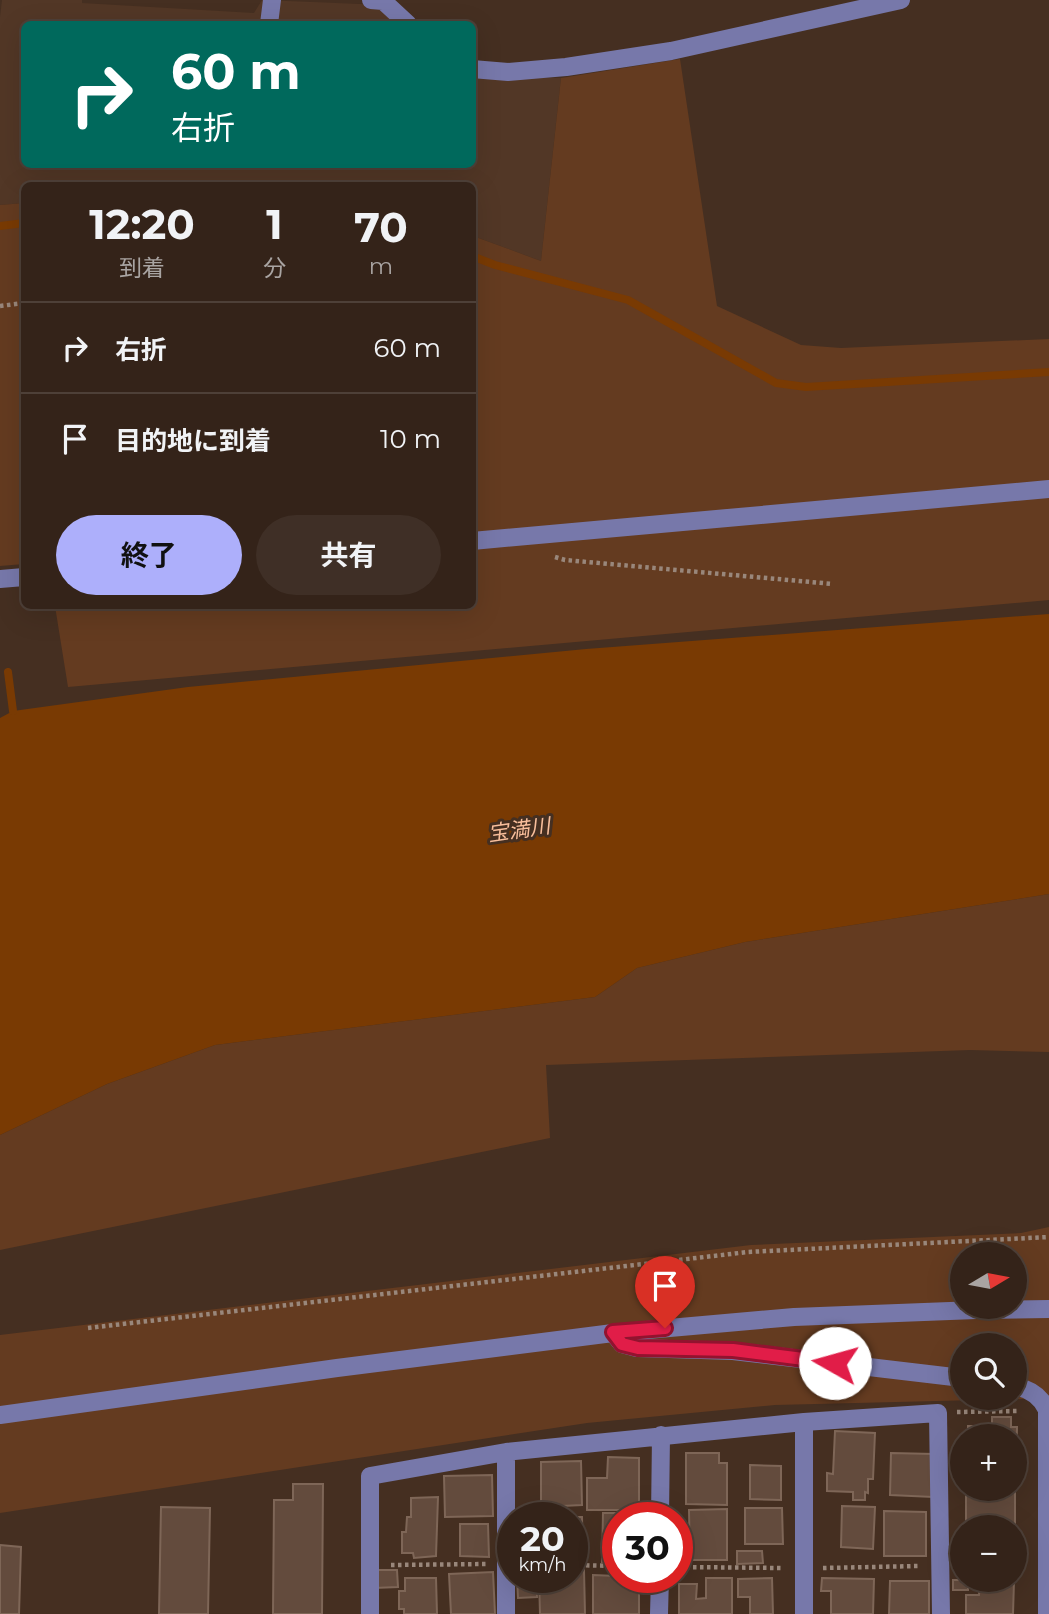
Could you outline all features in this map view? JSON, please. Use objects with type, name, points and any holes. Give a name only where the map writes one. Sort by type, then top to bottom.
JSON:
[{"type":"street","points":[[269,21],[272,0]]},
{"type":"street","points":[[371,0],[383,1],[405,21]]},
{"type":"street","points":[[476,69],[508,72],[566,67],[671,51],[901,0]]},
{"type":"street","points":[[476,541],[1049,489]]},
{"type":"street","points":[[0,579],[21,577]]},
{"type":"street","points":[[0,1415],[613,1332],[794,1317],[1049,1309]]},
{"type":"street","points":[[613,1332],[622,1344],[638,1348],[733,1350],[950,1377]]},
{"type":"street","points":[[1027,1388],[1045,1405],[1047,1614]]},
{"type":"street","points":[[370,1614],[370,1476],[506,1452],[804,1422],[938,1413],[941,1614]]},
{"type":"street","points":[[804,1422],[804,1614]]},
{"type":"street","points":[[660,1502],[661,1435]]},
{"type":"street","points":[[506,1452],[506,1502]]},
{"type":"street","points":[[506,1593],[506,1614]]},
{"type":"street","points":[[659,1614],[660,1593]]},
{"type":"path","points":[[0,306],[21,303]]},
{"type":"path","points":[[553,556],[565,561],[833,584]]},
{"type":"path","points":[[88,1328],[748,1252],[1049,1237]]},
{"type":"path","points":[[938,1413],[1045,1405]]},
{"type":"path","points":[[370,1565],[497,1563]]},
{"type":"shaded area","points":[[2,0],[82,0],[82,3],[254,13],[262,0],[385,5],[402,21],[21,21],[21,168],[476,168],[476,78],[561,78],[541,261],[476,237],[476,182],[21,182],[21,203],[0,205]]},
{"type":"shaded area","points":[[680,59],[717,306],[801,345],[841,348],[1049,339],[1049,600],[68,687],[55,609],[476,609],[476,237],[541,261],[561,78]]},
{"type":"shaded area","points":[[21,203],[21,564],[0,566],[0,205]]},
{"type":"shaded area","points":[[1049,894],[1049,1052],[970,1050],[546,1065],[550,1138],[0,1250],[0,1135],[107,1084],[215,1045],[595,997],[637,968],[745,942]]},
{"type":"shaded area","points":[[1049,1227],[1049,1400],[1027,1399],[1027,1333],[950,1333],[950,1401],[775,1405],[587,1423],[0,1513],[0,1335],[751,1245],[1021,1233]]},
{"type":"water","name":"宝満川","points":[[1049,614],[1049,894],[745,942],[637,968],[595,997],[215,1045],[107,1084],[0,1135],[0,718],[13,711],[188,687],[586,649]]},
{"type":"building","points":[[992,1417],[1011,1417],[1011,1424],[992,1424]]},
{"type":"building","points":[[835,1431],[875,1433],[873,1479],[868,1479],[865,1500],[853,1500],[853,1492],[827,1491],[827,1473],[833,1474]]},
{"type":"building","points":[[686,1453],[719,1453],[719,1463],[727,1463],[727,1505],[686,1502]]},
{"type":"building","points":[[891,1453],[934,1454],[933,1497],[890,1495]]},
{"type":"building","points":[[608,1457],[639,1458],[639,1502],[602,1502],[602,1510],[588,1510],[587,1478],[607,1478]]},
{"type":"building","points":[[581,1461],[582,1502],[541,1502],[541,1462]]},
{"type":"building","points":[[750,1465],[781,1466],[781,1500],[750,1499]]},
{"type":"building","points":[[492,1475],[493,1516],[445,1517],[444,1476]]},
{"type":"building","points":[[293,1484],[323,1484],[322,1614],[273,1614],[274,1500],[293,1500]]},
{"type":"building","points":[[438,1497],[436,1556],[414,1558],[413,1553],[402,1553],[402,1532],[406,1532],[407,1517],[411,1517],[411,1498]]},
{"type":"building","points":[[966,1501],[1015,1501],[1015,1515],[966,1515]]},
{"type":"building","points":[[842,1506],[875,1507],[873,1549],[841,1547]]},
{"type":"building","points":[[161,1507],[210,1508],[208,1614],[159,1614]]},
{"type":"building","points":[[745,1508],[782,1508],[783,1544],[745,1544]]},
{"type":"building","points":[[727,1509],[727,1560],[693,1560],[693,1510]]},
{"type":"building","points":[[884,1511],[926,1512],[926,1556],[884,1556]]},
{"type":"building","points":[[460,1524],[488,1524],[489,1557],[460,1556]]},
{"type":"building","points":[[0,1545],[21,1547],[19,1614],[0,1614]]},
{"type":"building","points":[[737,1551],[762,1551],[763,1563],[737,1564]]},
{"type":"building","points":[[374,1570],[397,1570],[398,1587],[374,1588]]},
{"type":"building","points":[[493,1572],[495,1614],[451,1614],[449,1574]]},
{"type":"building","points":[[593,1575],[602,1575],[602,1593],[639,1593],[639,1614],[593,1614]]},
{"type":"building","points":[[405,1578],[436,1578],[437,1614],[404,1614],[404,1609],[399,1609],[399,1591],[405,1591]]},
{"type":"building","points":[[706,1578],[732,1578],[732,1614],[679,1614],[679,1593],[693,1593],[693,1584],[697,1584],[696,1599],[706,1598]]},
{"type":"building","points":[[772,1578],[773,1614],[750,1614],[750,1597],[738,1597],[738,1579]]},
{"type":"building","points":[[822,1578],[874,1579],[873,1614],[831,1614],[831,1591],[821,1591]]},
{"type":"building","points":[[890,1581],[929,1581],[929,1614],[889,1614]]},
{"type":"building","points":[[979,1592],[1014,1592],[1013,1614],[966,1614],[966,1595],[979,1595]]},
{"type":"building","points":[[518,1593],[537,1593],[537,1597],[518,1598]]},
{"type":"building","points":[[539,1593],[585,1593],[585,1614],[540,1614]]},
{"type":"waterway","points":[[0,226],[21,223]]},
{"type":"waterway","points":[[476,258],[628,300],[776,383],[806,387],[1049,372]]},
{"type":"waterway","points":[[8,672],[13,711]]},
{"type":"route","points":[[665,1328],[613,1332],[622,1344],[638,1348],[733,1350],[835,1363]]}]
